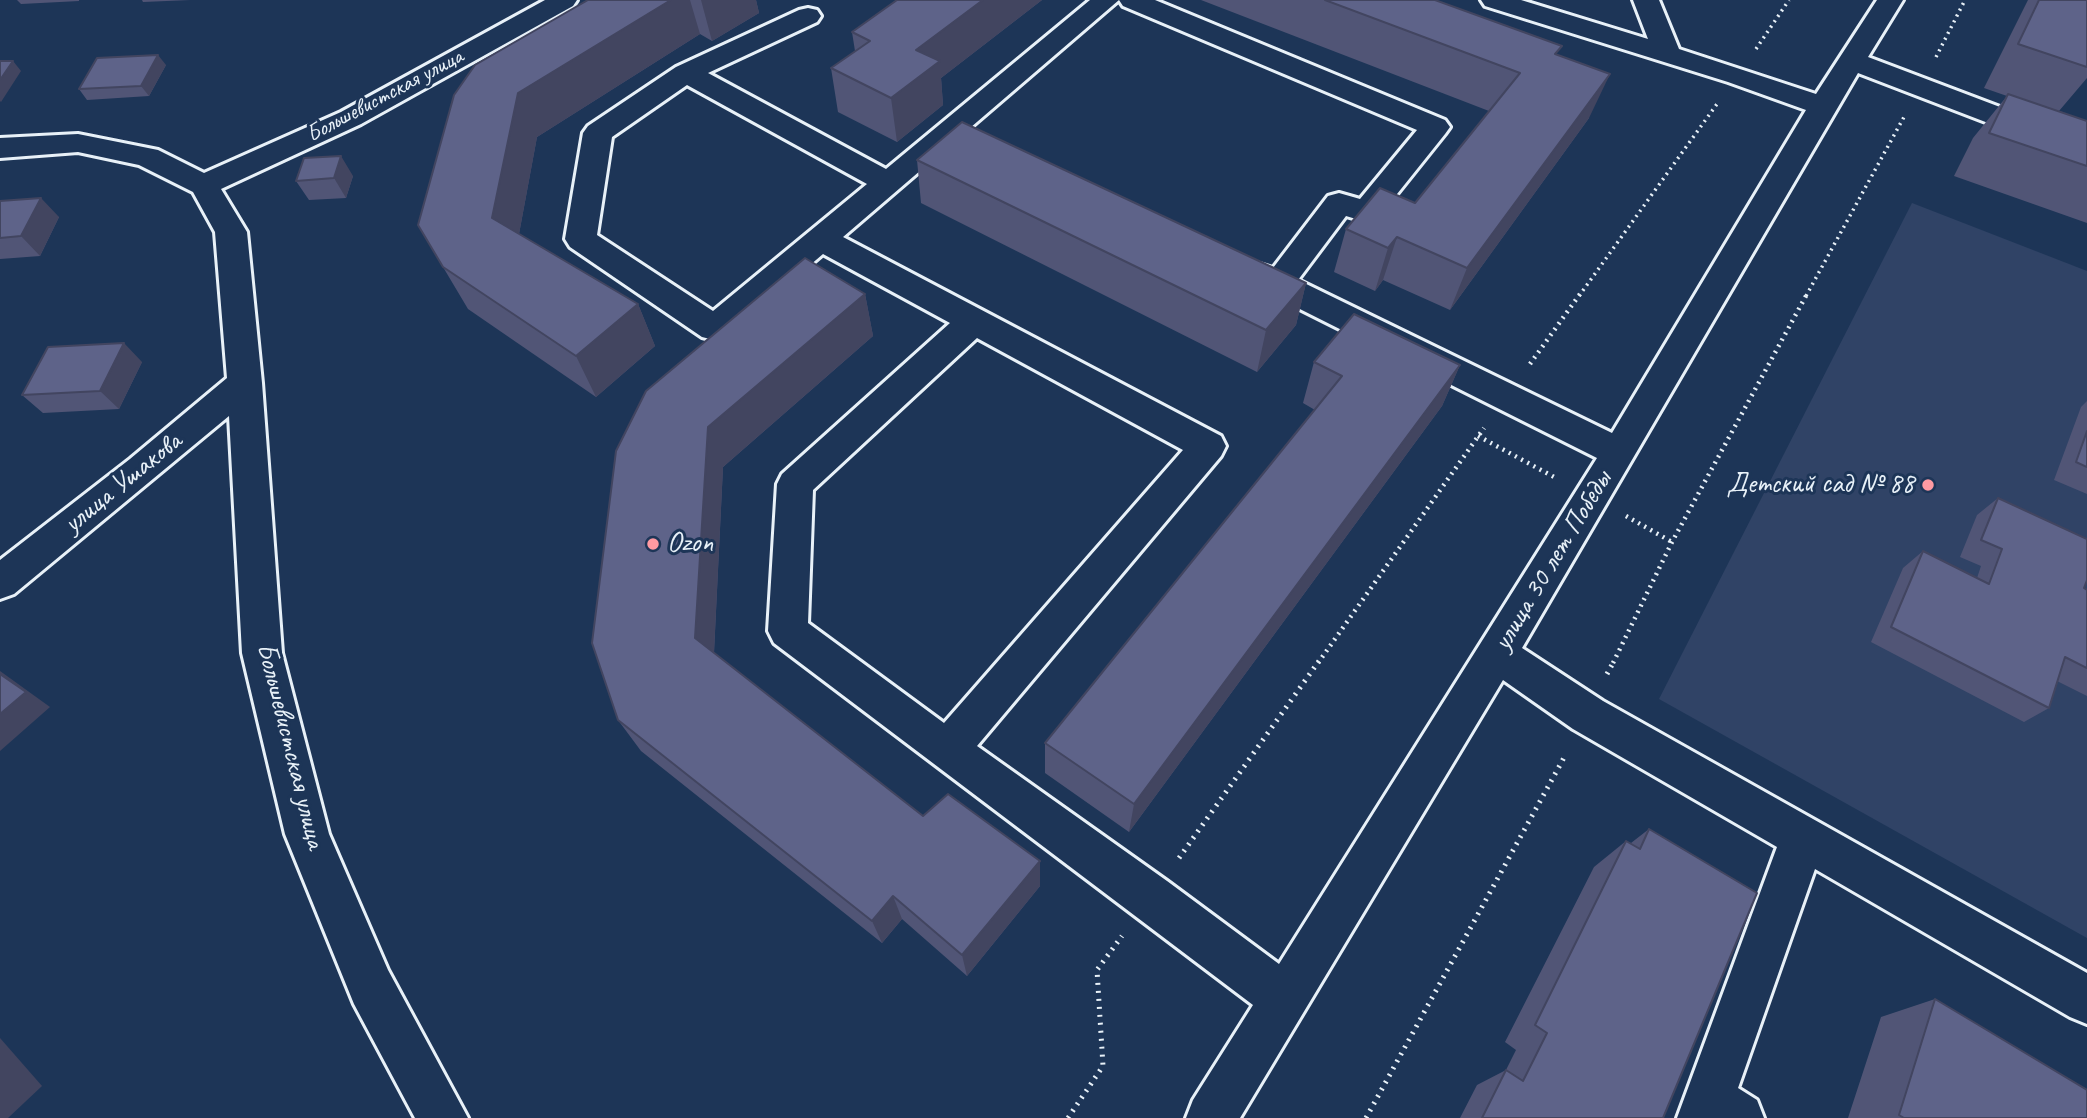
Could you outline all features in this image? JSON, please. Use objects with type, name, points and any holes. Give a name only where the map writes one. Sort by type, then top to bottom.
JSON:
[{"type":"street","name":"Большевистская улица","points":[[443,1118],[371,988],[306,834],[262,653],[245,383],[231,232],[204,186],[351,118],[564,0]]},
{"type":"street","points":[[831,0],[803,8],[687,73],[598,133],[581,239],[714,328],[888,183],[969,132],[1106,0]]},
{"type":"street","points":[[1132,0],[1435,127],[1366,212],[1339,203],[1278,284]]},
{"type":"street","points":[[1493,0],[1738,76],[1823,106]]},
{"type":"street","points":[[1646,0],[1667,54]]},
{"type":"street","name":"улица 30 лет Победы","points":[[1210,1118],[1497,654],[1823,106],[1890,0]]},
{"type":"street","points":[[1853,61],[2087,151]]},
{"type":"street","points":[[687,73],[888,183]]},
{"type":"street","points":[[0,148],[78,143],[147,157],[204,186]]},
{"type":"street","points":[[821,239],[1208,446],[947,750]]},
{"type":"street","points":[[1228,260],[1619,453]]},
{"type":"street","points":[[974,321],[795,484],[788,631],[1151,897],[1285,999]]},
{"type":"street","name":"улица Ушакова","points":[[0,582],[143,469],[245,383]]},
{"type":"street","points":[[1497,654],[1588,715],[2087,1000]]},
{"type":"street","points":[[1717,1112],[1803,838]]},
{"type":"path","points":[[1068,1118],[1103,1066],[1097,970],[1738,76],[1789,0]]},
{"type":"path","points":[[1366,1118],[1588,715],[1672,542],[1921,86],[1965,0]]},
{"type":"shaded area","name":"Детский сад № 88","points":[[1912,203],[2087,271],[2087,938],[1659,699]]},
{"type":"building","points":[[588,0],[671,0],[518,93],[492,218],[638,304],[576,356],[443,267],[418,225],[454,95],[475,65]]},
{"type":"building","points":[[897,0],[983,0],[916,50],[940,61],[891,98],[831,68],[870,41],[852,32]]},
{"type":"building","points":[[1325,0],[1435,0],[1562,46],[1555,54],[1610,74],[1467,268],[1397,237],[1388,248],[1346,229],[1380,188],[1415,203],[1520,73]]},
{"type":"building","points":[[2039,0],[2087,0],[2087,67],[2018,44]]},
{"type":"building","points":[[158,55],[141,86],[79,89],[97,58]]},
{"type":"building","points":[[0,61],[13,61],[0,80]]},
{"type":"building","points":[[2008,94],[2087,121],[2087,166],[1989,133]]},
{"type":"building","points":[[962,122],[1306,283],[1266,330],[917,160]]},
{"type":"building","points":[[341,156],[334,178],[296,181],[304,158]]},
{"type":"building","points":[[41,198],[21,236],[0,238],[0,201]]},
{"type":"building","points":[[805,258],[865,294],[708,427],[695,638],[923,816],[948,794],[1040,861],[962,955],[893,896],[872,921],[618,720],[592,643],[616,451],[646,391]]},
{"type":"building","points":[[1354,314],[1460,365],[1134,804],[1045,743],[1342,376],[1314,362]]},
{"type":"building","points":[[124,343],[100,391],[22,395],[48,347]]},
{"type":"building","points":[[2087,431],[2087,467],[2076,462]]},
{"type":"building","points":[[1998,498],[2087,539],[2087,580],[2084,588],[2087,590],[2087,668],[2065,657],[2049,708],[1891,627],[1923,551],[1989,584],[2002,549],[1981,540]]},
{"type":"building","points":[[0,674],[26,692],[0,714]]},
{"type":"building","points":[[1649,829],[1757,893],[1663,1118],[1482,1118],[1506,1070],[1523,1081],[1547,1033],[1535,1025],[1626,841],[1640,849]]},
{"type":"building","points":[[1935,999],[2087,1090],[2087,1118],[1904,1118],[1899,1115]]},
{"type":"place","name":"Детский сад № 88","points":[[1928,485]]},
{"type":"place","name":"Ozon","points":[[653,544]]}]
